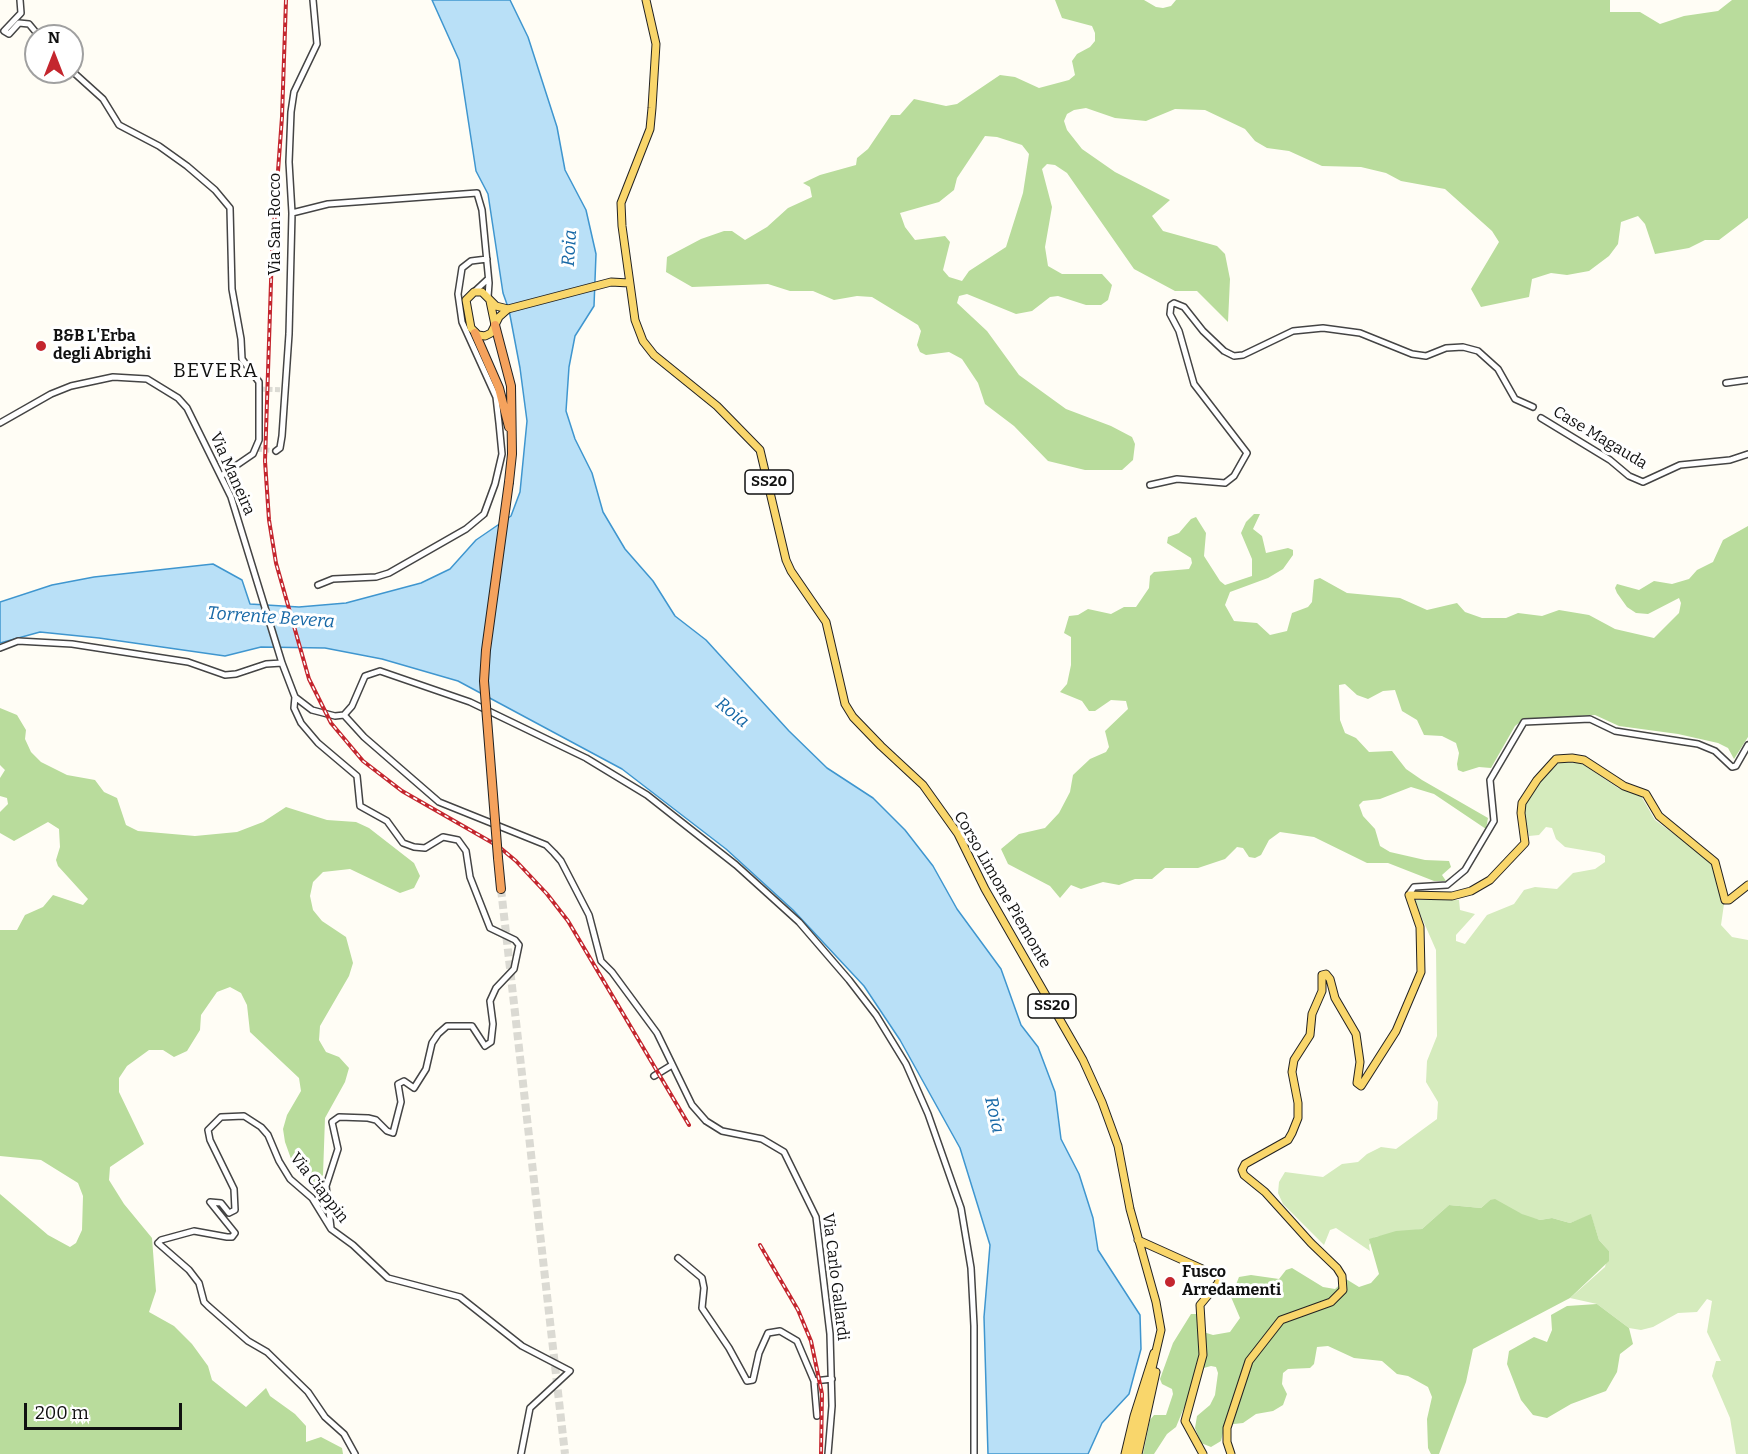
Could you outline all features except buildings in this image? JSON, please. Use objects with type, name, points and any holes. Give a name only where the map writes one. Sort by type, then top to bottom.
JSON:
[{"type":"highway","points":[[495,325],[511,386],[512,442],[484,681],[501,889]]},
{"type":"highway","points":[[475,333],[499,388],[512,442]]},
{"type":"main road","name":"SS20","points":[[628,278],[621,203],[650,129],[656,58],[654,30],[646,0]]},
{"type":"main road","points":[[508,309],[488,335],[475,333],[466,304],[468,297],[474,292],[482,292],[496,306],[508,309],[628,278]]},
{"type":"main road","name":"Corso Limone Piemonte","points":[[628,278],[635,320],[648,348],[717,406],[760,450],[786,560],[790,571],[826,622],[845,704],[853,717],[923,785],[958,834],[985,890],[1083,1060],[1118,1146],[1138,1240],[1160,1317],[1160,1340],[1132,1454]]},
{"type":"main road","points":[[489,299],[495,325]]},
{"type":"main road","points":[[1231,1454],[1227,1442],[1227,1428],[1249,1362],[1281,1320],[1331,1302],[1339,1296],[1344,1282],[1337,1268],[1311,1243],[1279,1206],[1244,1175],[1243,1166],[1288,1140],[1292,1133],[1298,1118],[1298,1103],[1292,1072],[1294,1060],[1310,1035],[1312,1014],[1322,991],[1322,974],[1330,979],[1335,998],[1356,1034],[1360,1062],[1358,1086],[1362,1085],[1372,1064],[1396,1031],[1421,972],[1420,927],[1409,894],[1452,896],[1471,891],[1490,880],[1526,843],[1521,813],[1524,798],[1551,764],[1564,758],[1584,760],[1624,786],[1646,794],[1659,816],[1714,862],[1725,900],[1729,900],[1748,885]]},
{"type":"main road","points":[[1138,1240],[1218,1276],[1219,1282],[1200,1305],[1203,1355],[1185,1421],[1203,1454]]},
{"type":"main road","points":[[1125,1454],[1150,1361],[1160,1340]]},
{"type":"main road","points":[[1138,1454],[1161,1353],[1160,1340]]},
{"type":"street","points":[[20,0],[21,13],[4,31],[9,34],[19,23],[29,24]]},
{"type":"street","name":"Via San Rocco","points":[[276,451],[281,445],[283,428],[292,213],[289,162],[291,112],[294,92],[316,44],[313,0]]},
{"type":"street","points":[[84,82],[103,99],[119,125],[159,146],[227,201],[230,208],[232,289],[242,358],[259,382],[257,449],[247,459],[221,476]]},
{"type":"street","points":[[292,213],[328,204],[473,191],[477,193],[481,202],[489,277],[489,299]]},
{"type":"street","points":[[318,585],[333,579],[376,577],[389,573],[466,530],[484,514],[495,484],[502,454],[496,397],[462,322],[458,294],[462,268],[475,260],[487,259]]},
{"type":"street","points":[[474,292],[485,285],[489,277]]},
{"type":"street","points":[[1150,485],[1177,479],[1225,483],[1234,476],[1246,455],[1194,384],[1179,331],[1170,314],[1171,305],[1174,303],[1184,307],[1203,331],[1224,351],[1234,356],[1243,355],[1293,332],[1323,328],[1360,333],[1412,354],[1426,356],[1446,348],[1463,347],[1478,351],[1498,369],[1515,399],[1533,407]]},
{"type":"street","name":"Via Maneira","points":[[0,423],[51,394],[71,386],[113,377],[147,379],[166,388],[183,403],[231,497],[262,591],[281,661],[295,697],[294,708],[301,723],[318,743],[357,776],[360,806],[387,821],[404,843],[425,848],[443,837],[458,840],[466,851],[470,878],[490,928],[516,940],[519,945],[514,969],[496,988],[490,1001],[493,1024],[491,1042],[485,1046],[472,1026],[447,1026],[438,1034],[432,1043],[426,1069],[414,1088],[404,1081],[398,1084],[401,1102],[393,1133],[387,1131],[376,1120],[368,1118],[339,1117],[332,1122],[338,1149],[326,1186],[331,1229]]},
{"type":"street","points":[[1726,383],[1748,380]]},
{"type":"street","name":"Case Magauda","points":[[1541,418],[1610,460],[1629,476],[1643,482],[1680,465],[1730,460],[1748,454]]},
{"type":"street","points":[[0,648],[18,641],[72,644],[188,662],[225,675],[281,661]]},
{"type":"street","points":[[295,697],[312,711],[335,716],[344,715],[352,706],[365,676],[380,671],[470,702],[565,747],[647,795],[700,835],[799,922],[876,1015],[906,1064],[928,1114],[961,1208],[971,1268],[974,1315],[975,1452]]},
{"type":"street","name":"Via Carlo Gallardi","points":[[344,715],[364,737],[439,802],[546,845],[561,861],[589,915],[601,961],[612,972],[657,1033],[692,1105],[706,1121],[722,1131],[762,1139],[781,1148],[810,1201],[816,1217],[830,1334],[832,1379],[828,1454]]},
{"type":"street","points":[[1409,894],[1414,887],[1447,885],[1465,870],[1494,821],[1490,780],[1524,722],[1590,719],[1615,731],[1698,744],[1715,751],[1732,767],[1736,766],[1748,745]]},
{"type":"street","points":[[654,1076],[672,1065]]},
{"type":"street","name":"Via Ciappin","points":[[355,1454],[344,1434],[325,1417],[308,1392],[267,1352],[248,1341],[208,1306],[204,1302],[199,1282],[189,1270],[158,1243],[161,1240],[194,1231],[227,1238],[232,1237],[235,1233],[210,1202],[217,1200],[229,1213],[235,1210],[234,1189],[210,1140],[208,1130],[221,1117],[243,1116],[268,1135],[290,1179],[312,1197],[331,1229],[358,1249],[388,1278],[459,1297],[496,1323],[522,1346],[570,1371],[530,1408],[521,1454]]},
{"type":"street","points":[[678,1258],[702,1278],[704,1288],[702,1308],[729,1348],[747,1381],[753,1380],[759,1353],[767,1334],[777,1331],[797,1341],[814,1381],[817,1416]]},
{"type":"street","points":[[814,1381],[832,1379]]},
{"type":"green space","points":[[1055,0],[1144,0],[1163,8],[1171,6],[1176,0],[1610,0],[1610,12],[1640,12],[1660,24],[1684,16],[1718,11],[1732,0],[1748,0],[1748,218],[1719,240],[1705,240],[1689,248],[1655,254],[1645,224],[1638,216],[1621,222],[1618,244],[1609,256],[1589,271],[1567,275],[1551,273],[1532,279],[1529,297],[1481,307],[1471,289],[1499,242],[1492,231],[1445,189],[1401,181],[1386,173],[1361,167],[1322,166],[1289,151],[1267,148],[1255,141],[1245,129],[1205,110],[1175,109],[1146,121],[1115,118],[1086,108],[1074,110],[1067,114],[1064,121],[1067,130],[1082,149],[1115,172],[1170,200],[1152,216],[1163,231],[1217,246],[1225,254],[1230,279],[1228,322],[1197,291],[1175,291],[1134,269],[1067,173],[1055,165],[1047,164],[1042,169],[1052,207],[1045,247],[1048,266],[1062,274],[1102,274],[1112,285],[1108,300],[1101,305],[1086,305],[1058,296],[1050,297],[1032,311],[1016,314],[967,294],[959,296],[957,303],[987,331],[1019,375],[1066,409],[1111,426],[1132,437],[1135,444],[1133,460],[1122,470],[1085,470],[1048,461],[1014,426],[985,404],[978,383],[962,359],[949,352],[926,355],[920,352],[917,345],[921,331],[918,325],[872,297],[857,296],[834,300],[813,291],[790,291],[768,284],[692,287],[666,272],[667,257],[701,239],[724,231],[732,231],[745,240],[767,227],[788,208],[812,197],[810,187],[803,183],[820,175],[856,165],[857,158],[868,149],[891,115],[900,115],[914,99],[946,106],[957,104],[1000,75],[1015,77],[1039,88],[1069,80],[1075,75],[1072,61],[1077,54],[1090,47],[1095,41],[1095,33],[1092,26],[1062,18]],"holes":[[[985,136],[997,137],[1022,145],[1029,154],[1023,193],[1006,247],[969,271],[962,281],[949,277],[943,270],[950,242],[945,236],[915,240],[905,227],[900,213],[939,202],[954,190],[957,178]]]},
{"type":"green space","points":[[1254,514],[1260,514],[1253,529],[1262,536],[1266,553],[1288,548],[1293,550],[1293,555],[1283,569],[1268,578],[1230,592],[1225,605],[1234,621],[1257,623],[1270,635],[1287,631],[1292,613],[1308,607],[1312,602],[1314,580],[1320,578],[1347,593],[1400,598],[1427,610],[1457,603],[1465,612],[1482,618],[1506,618],[1518,613],[1542,616],[1559,610],[1589,615],[1615,629],[1654,638],[1679,613],[1681,603],[1679,598],[1648,614],[1636,613],[1627,607],[1617,593],[1615,588],[1617,584],[1639,590],[1654,581],[1672,584],[1689,579],[1697,570],[1713,562],[1723,540],[1748,526],[1748,737],[1734,759],[1728,748],[1718,743],[1678,734],[1619,726],[1595,715],[1524,719],[1515,726],[1491,768],[1479,767],[1463,772],[1458,770],[1459,753],[1456,743],[1442,736],[1424,735],[1417,720],[1402,711],[1395,690],[1383,691],[1368,699],[1357,695],[1345,684],[1339,685],[1340,720],[1345,733],[1356,738],[1369,752],[1392,751],[1406,769],[1488,818],[1486,829],[1434,794],[1411,787],[1380,799],[1363,801],[1359,805],[1363,816],[1375,829],[1380,846],[1390,852],[1425,860],[1449,861],[1451,867],[1442,875],[1446,881],[1434,881],[1388,863],[1367,863],[1314,837],[1280,832],[1269,840],[1261,855],[1255,858],[1249,857],[1243,848],[1237,847],[1225,859],[1198,868],[1165,868],[1152,879],[1135,879],[1119,885],[1103,882],[1081,889],[1071,885],[1060,898],[1050,886],[1008,864],[1001,849],[1019,834],[1045,828],[1059,813],[1070,792],[1073,775],[1090,759],[1106,752],[1109,747],[1105,731],[1128,709],[1126,701],[1111,700],[1095,711],[1089,711],[1082,701],[1060,692],[1067,684],[1071,665],[1071,637],[1064,633],[1069,616],[1078,615],[1088,609],[1111,614],[1124,607],[1136,607],[1149,588],[1150,576],[1154,572],[1189,569],[1192,563],[1191,558],[1167,543],[1168,537],[1179,533],[1191,519],[1196,517],[1206,533],[1204,556],[1220,581],[1225,585],[1252,576],[1252,559],[1241,533],[1246,522]]},
{"type":"green space","points":[[0,708],[17,715],[26,730],[25,739],[31,752],[41,762],[67,775],[95,780],[104,792],[117,798],[126,825],[138,831],[195,836],[237,832],[263,822],[286,807],[327,820],[356,822],[369,828],[414,863],[420,876],[414,888],[400,893],[350,869],[323,872],[313,882],[310,896],[313,910],[322,921],[346,937],[353,963],[349,976],[320,1026],[319,1040],[326,1052],[339,1057],[349,1068],[345,1082],[325,1118],[323,1175],[313,1185],[294,1167],[283,1129],[287,1115],[301,1091],[299,1078],[250,1032],[247,1005],[241,993],[230,987],[217,992],[201,1015],[200,1030],[187,1051],[174,1057],[163,1050],[149,1050],[127,1066],[119,1078],[119,1092],[144,1144],[110,1167],[109,1180],[124,1204],[152,1238],[156,1291],[149,1312],[174,1326],[192,1344],[208,1366],[212,1380],[246,1407],[266,1388],[270,1396],[295,1414],[306,1426],[306,1442],[321,1437],[342,1448],[343,1454],[0,1454],[0,1194],[48,1235],[70,1247],[76,1243],[82,1230],[83,1196],[78,1183],[41,1160],[0,1156],[0,930],[17,930],[25,915],[43,907],[53,895],[83,905],[88,899],[58,866],[56,860],[60,847],[59,829],[48,822],[14,841],[0,833],[0,812],[8,804],[7,798],[0,796],[0,778],[5,770],[0,765]]},
{"type":"green space","points":[[1559,762],[1581,763],[1618,788],[1641,796],[1655,820],[1710,861],[1715,868],[1724,904],[1721,925],[1732,937],[1748,940],[1748,1454],[1736,1454],[1730,1418],[1712,1376],[1716,1361],[1721,1361],[1707,1332],[1712,1301],[1707,1299],[1697,1312],[1678,1313],[1653,1327],[1641,1330],[1629,1328],[1597,1304],[1570,1298],[1605,1267],[1609,1251],[1599,1240],[1591,1215],[1570,1223],[1552,1218],[1540,1220],[1528,1217],[1490,1200],[1481,1208],[1449,1205],[1422,1229],[1375,1237],[1369,1245],[1370,1251],[1336,1228],[1330,1230],[1324,1245],[1283,1204],[1278,1193],[1279,1182],[1285,1172],[1323,1177],[1342,1164],[1358,1162],[1381,1147],[1396,1149],[1437,1119],[1438,1102],[1426,1082],[1427,1061],[1437,1036],[1436,950],[1414,900],[1459,900],[1460,910],[1475,914],[1456,935],[1456,941],[1465,944],[1487,915],[1514,904],[1524,890],[1535,887],[1557,889],[1573,873],[1595,869],[1605,862],[1605,856],[1600,853],[1565,847],[1556,839],[1552,828],[1546,827],[1539,835],[1529,836],[1523,805],[1548,769]]},
{"type":"green space","points":[[1495,1199],[1522,1214],[1540,1220],[1552,1218],[1570,1223],[1591,1214],[1599,1240],[1609,1251],[1609,1261],[1570,1298],[1473,1349],[1466,1382],[1439,1454],[1431,1454],[1428,1448],[1427,1419],[1432,1397],[1428,1387],[1408,1376],[1397,1374],[1382,1361],[1354,1358],[1328,1346],[1317,1347],[1314,1364],[1310,1368],[1288,1369],[1283,1373],[1282,1384],[1287,1394],[1283,1405],[1273,1411],[1256,1414],[1243,1423],[1225,1425],[1221,1441],[1211,1447],[1201,1443],[1195,1428],[1197,1416],[1210,1405],[1215,1395],[1218,1373],[1216,1367],[1200,1369],[1176,1427],[1167,1434],[1154,1454],[1143,1454],[1150,1420],[1154,1415],[1166,1415],[1173,1394],[1172,1389],[1162,1384],[1160,1379],[1173,1343],[1191,1314],[1197,1314],[1200,1331],[1213,1335],[1230,1332],[1240,1318],[1231,1297],[1239,1277],[1251,1275],[1279,1279],[1286,1270],[1292,1268],[1323,1287],[1335,1289],[1346,1279],[1359,1287],[1371,1283],[1379,1274],[1369,1239],[1396,1231],[1422,1229],[1449,1205],[1481,1208],[1490,1200]]},
{"type":"green space","points":[[1597,1304],[1629,1328],[1633,1344],[1620,1354],[1617,1372],[1606,1391],[1571,1404],[1547,1418],[1533,1415],[1521,1400],[1507,1364],[1509,1351],[1534,1337],[1547,1342],[1552,1330],[1551,1315],[1567,1306]]},
{"type":"water","points":[[432,0],[510,0],[528,37],[557,127],[565,170],[586,210],[596,254],[594,306],[575,336],[569,367],[566,411],[575,439],[592,473],[603,512],[625,549],[653,581],[675,616],[706,640],[789,731],[827,768],[873,798],[905,830],[933,866],[957,909],[1001,969],[1021,1025],[1038,1047],[1055,1092],[1061,1139],[1079,1174],[1093,1218],[1098,1250],[1140,1315],[1141,1349],[1129,1394],[1102,1423],[1088,1454],[988,1454],[984,1317],[990,1245],[960,1148],[900,1040],[864,986],[793,910],[726,849],[622,769],[458,681],[382,659],[325,648],[261,647],[225,656],[40,632],[0,643],[0,602],[52,585],[94,577],[213,564],[242,580],[250,604],[299,607],[346,603],[421,583],[450,569],[476,540],[511,516],[520,492],[527,421],[520,368],[509,310],[503,293],[488,194],[476,171],[459,60]]},
{"type":"tunnel","points":[[260,389],[285,390]]},
{"type":"tunnel","points":[[257,449],[276,451]]},
{"type":"tunnel","points":[[501,889],[565,1454]]},
{"type":"railway","points":[[286,0],[282,117],[272,252],[265,461],[269,520],[276,563],[309,679],[331,723],[363,761],[402,791],[498,846],[516,861],[547,894],[568,921],[689,1125]]},
{"type":"railway","points":[[760,1245],[798,1310],[811,1341],[822,1394],[821,1454]]},
{"type":"place","name":"B&B L'Erba degli Abrighi","points":[[41,346]]},
{"type":"place","name":"Fusco Arredamenti","points":[[1170,1282]]},
{"type":"district","name":"BEVERA","points":[[216,371]]},
{"type":"water label","name":"Roia","points":[[570,248]]},
{"type":"water label","name":"Torrente Bevera","points":[[271,618]]},
{"type":"water label","name":"Roia","points":[[732,713]]},
{"type":"water label","name":"Roia","points":[[994,1115]]}]
